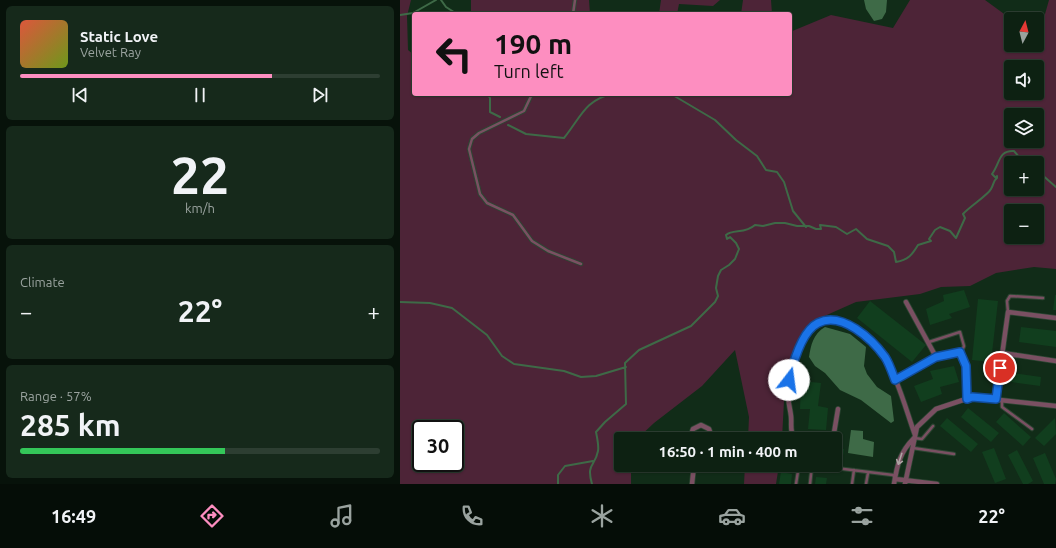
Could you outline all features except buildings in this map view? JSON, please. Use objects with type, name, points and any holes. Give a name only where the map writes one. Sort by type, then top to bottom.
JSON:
[{"type":"street","points":[[906,302],[936,357]]},
{"type":"street","points":[[999,400],[1002,353],[1008,312],[1056,318]]},
{"type":"street","points":[[791,432],[791,418],[788,400],[789,380],[801,345],[810,330],[819,322],[844,321],[852,325],[885,357],[895,380],[914,437]]},
{"type":"street","points":[[895,380],[936,357],[957,351],[960,353],[966,366],[967,399]]},
{"type":"street","points":[[1002,353],[1056,361]]},
{"type":"street","points":[[906,482],[917,427],[936,409],[972,397],[1056,406]]},
{"type":"street","points":[[834,432],[838,409]]},
{"type":"street","points":[[692,432],[693,429],[701,425],[709,429],[710,432]]},
{"type":"street","points":[[914,437],[905,447],[899,458],[895,481],[937,484]]},
{"type":"street","points":[[692,484],[693,472]]},
{"type":"lane","points":[[573,12],[575,0]]},
{"type":"lane","points":[[531,96],[524,112],[479,132],[472,139],[470,149],[480,194],[487,203],[513,215],[532,241],[548,250],[581,264]]},
{"type":"lane","points":[[1008,312],[1007,301],[1010,296],[1043,298]]},
{"type":"lane","points":[[928,342],[960,332],[964,346],[960,353]]},
{"type":"lane","points":[[999,400],[1002,407],[1032,429]]},
{"type":"lane","points":[[914,437],[922,439],[934,426]]},
{"type":"lane","points":[[905,447],[954,454]]},
{"type":"lane","points":[[842,469],[893,475],[895,481]]},
{"type":"lane","points":[[852,484],[854,470]]},
{"type":"lane","points":[[796,484],[798,472]]},
{"type":"lane","points":[[810,484],[811,472]]},
{"type":"lane","points":[[866,484],[868,472]]},
{"type":"shaded area","points":[[400,0],[411,0],[407,16],[408,50],[412,53],[412,96],[792,96],[792,31],[831,15],[893,28],[910,0],[985,0],[1004,14],[1004,52],[1044,52],[1044,18],[1049,0],[1056,0],[1056,269],[1034,267],[996,273],[970,286],[941,287],[920,294],[856,302],[811,322],[805,331],[788,370],[782,432],[748,432],[749,417],[735,350],[702,386],[644,432],[614,432],[614,472],[631,472],[631,484],[400,484]]},
{"type":"shaded area","points":[[471,0],[589,0],[590,12],[471,12]]},
{"type":"shaded area","points":[[661,0],[720,0],[713,6],[679,4],[677,12],[659,12]]},
{"type":"shaded area","points":[[743,0],[771,0],[772,12],[741,12]]},
{"type":"shaded area","points":[[864,0],[887,0],[886,12],[882,19],[874,21],[866,9]]},
{"type":"shaded area","points":[[825,327],[850,334],[866,347],[864,366],[867,374],[877,387],[891,396],[894,421],[891,423],[861,400],[840,390],[825,373],[815,366],[809,357],[813,340],[815,336]]},
{"type":"shaded area","points":[[851,430],[863,431],[863,439],[874,442],[873,457],[848,453]]},
{"type":"shaded area","points":[[745,472],[778,472],[776,484],[744,484]]},
{"type":"waterway","points":[[415,12],[436,0]]},
{"type":"waterway","points":[[441,0],[446,7],[454,12]]},
{"type":"waterway","points":[[400,15],[412,13]]},
{"type":"waterway","points":[[488,96],[490,98],[490,112],[500,117]]},
{"type":"waterway","points":[[508,125],[526,134],[564,138],[584,110],[596,100],[606,96]]},
{"type":"waterway","points":[[674,96],[715,120],[736,140],[757,156],[766,170],[777,172],[784,182],[793,211],[806,227]]},
{"type":"waterway","points":[[592,484],[590,469],[597,456],[598,449],[596,432],[626,404],[625,363],[639,350],[691,326],[715,302],[718,296],[716,288],[718,276],[721,270],[735,259],[739,249],[730,237],[727,239],[726,235],[732,232],[747,230],[755,225],[763,226],[775,223],[809,226],[816,229],[821,229],[820,225],[836,227],[847,234],[856,229],[867,239],[888,246],[894,252],[896,262],[904,260],[914,252],[918,245],[931,241],[929,239],[935,230],[940,227],[950,231],[956,238],[965,218],[963,214],[991,189],[997,178],[997,176],[996,178],[992,174],[1002,155],[1009,151],[1014,151],[1018,156]]},
{"type":"waterway","points":[[1044,176],[1056,187]]},
{"type":"waterway","points":[[400,302],[430,303],[452,308],[487,335],[502,356],[514,364],[564,371],[581,377],[596,376],[626,367]]},
{"type":"waterway","points":[[558,484],[558,475],[565,466],[593,461]]},
{"type":"route","points":[[789,380],[796,355],[806,336],[819,322],[827,321],[844,321],[852,325],[885,357],[895,380],[936,357],[957,351],[962,355],[966,366],[967,399],[972,397],[996,399],[1000,368]]}]
